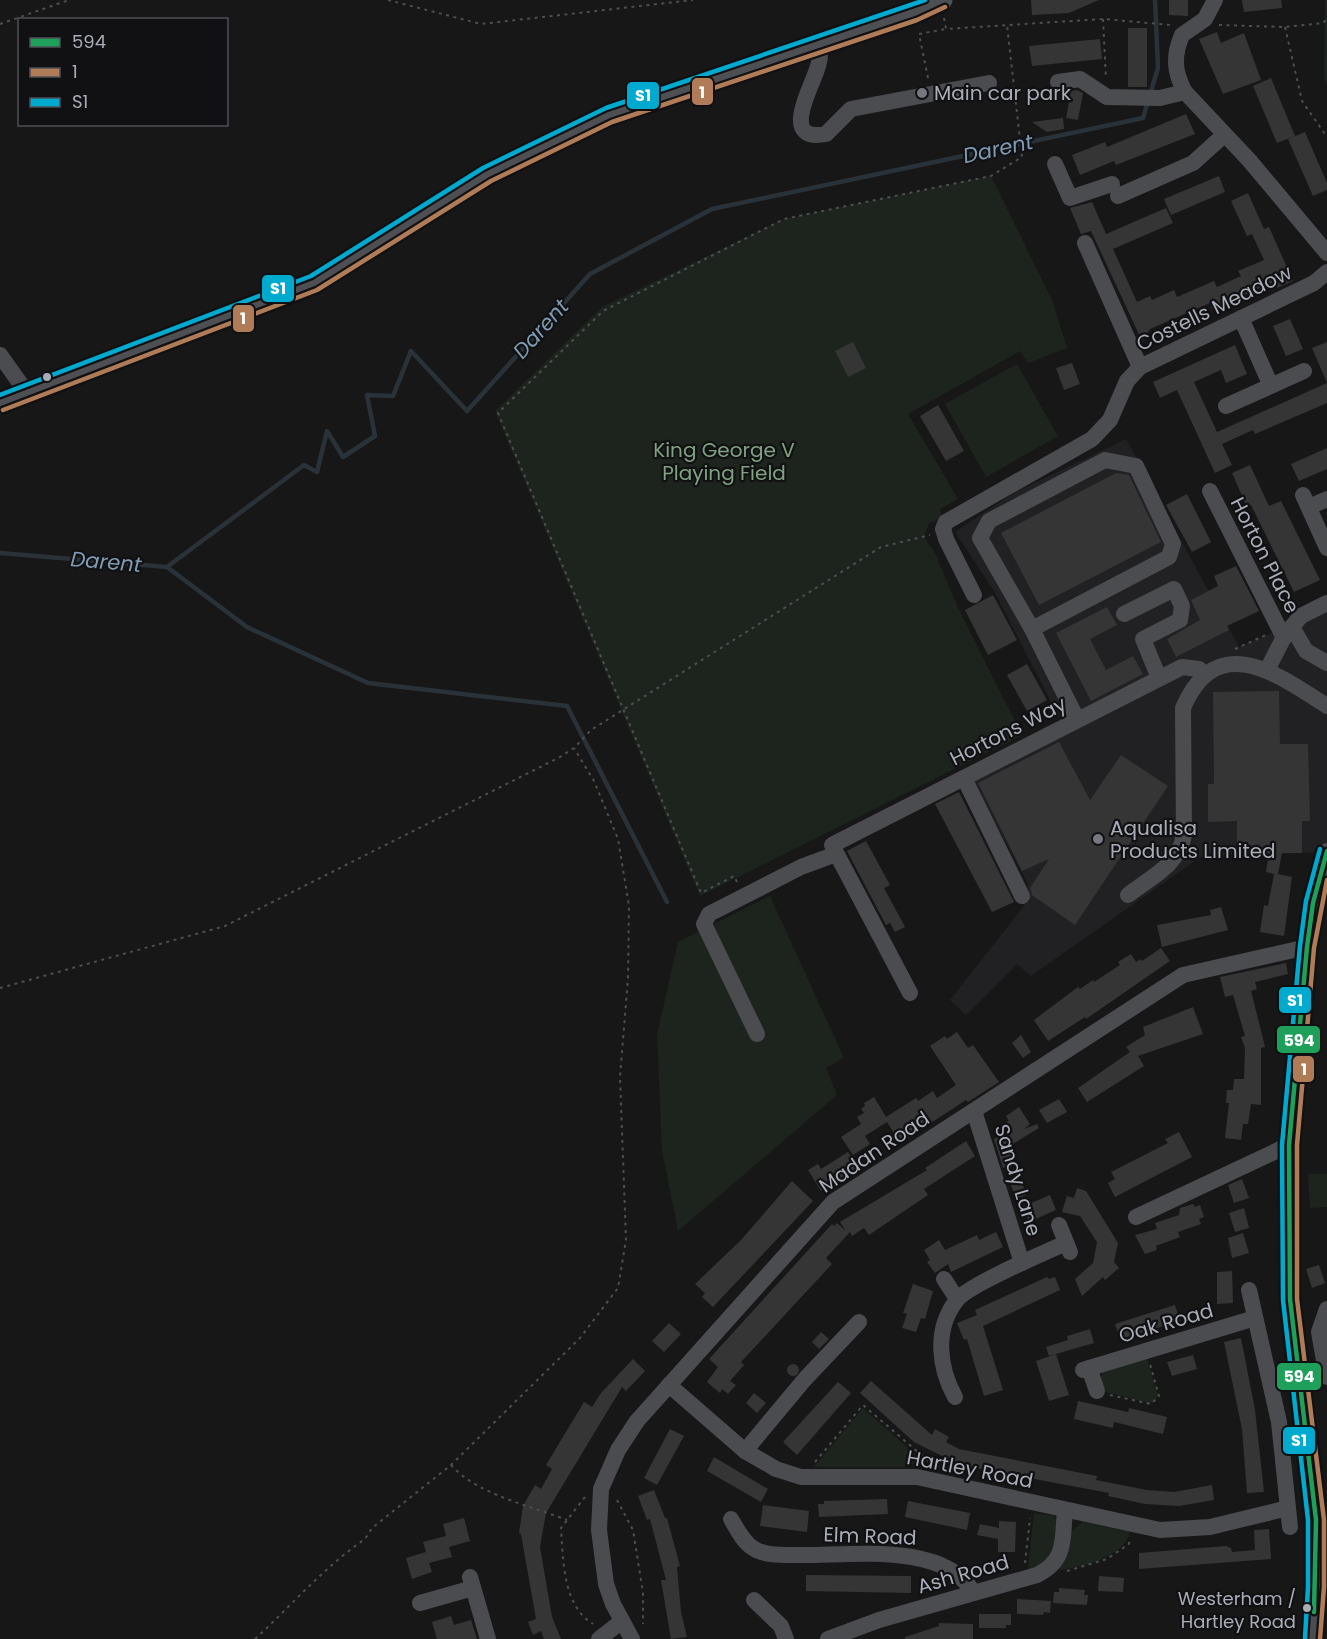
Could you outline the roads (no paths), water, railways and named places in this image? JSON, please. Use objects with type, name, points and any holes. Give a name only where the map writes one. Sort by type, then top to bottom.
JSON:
[{"type":"main road","points":[[0,403],[314,283],[487,174],[609,115],[915,13],[942,0]]},
{"type":"street","points":[[1215,0],[1205,19],[1182,35],[1176,48],[1178,79],[1185,92],[1250,160],[1327,253]]},
{"type":"street","points":[[819,44],[821,55],[800,112],[805,130],[810,134],[826,134],[851,109],[989,83]]},
{"type":"street","points":[[1058,82],[1080,79],[1107,97],[1160,98],[1185,92]]},
{"type":"street","points":[[1055,164],[1070,198],[1116,191],[1193,163],[1224,135]]},
{"type":"street","points":[[1085,243],[1140,367]]},
{"type":"street","name":"Costells Meadow","points":[[974,595],[943,529],[946,522],[1092,439],[1110,420],[1127,381],[1140,367],[1314,283],[1327,272]]},
{"type":"street","points":[[1241,318],[1271,386]]},
{"type":"street","points":[[0,355],[27,393]]},
{"type":"street","points":[[1226,406],[1304,372]]},
{"type":"street","points":[[1032,629],[1169,557],[1173,544],[1136,466],[1105,460],[989,521],[982,530],[980,538],[1032,629],[1077,719]]},
{"type":"street","name":"Horton Place","points":[[1210,491],[1285,631],[1306,651],[1327,663]]},
{"type":"street","points":[[1327,499],[1306,501],[1327,548]]},
{"type":"street","points":[[1124,614],[1174,589],[1182,606],[1180,620],[1143,639],[1160,678]]},
{"type":"street","points":[[1267,670],[1285,631],[1301,616],[1327,603]]},
{"type":"street","points":[[1128,895],[1174,860],[1182,851],[1184,835],[1183,708],[1191,689],[1205,675],[1228,665],[1248,664],[1267,670],[1327,706]]},
{"type":"street","name":"Hortons Way","points":[[757,1034],[704,924],[709,914],[801,867],[964,778],[1182,667],[1199,669],[1205,675]]},
{"type":"street","points":[[964,778],[1022,896]]},
{"type":"street","points":[[834,849],[910,993]]},
{"type":"street","points":[[1312,1639],[1319,1472],[1306,1416],[1290,1299],[1289,1144],[1307,947],[1320,904],[1327,851]]},
{"type":"street","name":"Madan Road","points":[[638,1633],[622,1621],[606,1584],[601,1557],[601,1489],[618,1450],[637,1420],[832,1202],[1183,975],[1307,947]]},
{"type":"street","name":"Sandy Lane","points":[[974,1111],[1022,1263]]},
{"type":"street","points":[[1136,1217],[1289,1144]]},
{"type":"street","name":"Sandy Lane","points":[[957,1299],[1022,1263],[1069,1248],[1059,1225]]},
{"type":"street","points":[[944,1279],[957,1299],[941,1339],[941,1360],[946,1380],[955,1397]]},
{"type":"street","points":[[1249,1290],[1279,1422],[1290,1527]]},
{"type":"street","points":[[1327,1310],[1319,1332],[1327,1377]]},
{"type":"street","name":"Oak Road","points":[[1097,1391],[1086,1369],[1255,1318]]},
{"type":"street","points":[[745,1451],[805,1379],[859,1322]]},
{"type":"street","name":"Hartley Road","points":[[669,1385],[745,1451],[776,1469],[801,1477],[916,1477],[1133,1526],[1160,1530],[1200,1528],[1288,1508]]},
{"type":"street","points":[[1279,1422],[1306,1416]]},
{"type":"street","name":"Ash Road","points":[[828,1639],[879,1620],[1030,1576],[1056,1562],[1062,1546],[1065,1510]]},
{"type":"street","name":"Elm Road","points":[[732,1519],[746,1543],[754,1549],[789,1561],[908,1557],[930,1560],[960,1575],[973,1592]]},
{"type":"street","points":[[420,1603],[471,1583],[488,1639]]},
{"type":"street","points":[[754,1600],[781,1626],[786,1639]]},
{"type":"street","points":[[603,1636],[622,1621]]},
{"type":"waterway","name":"Darent","points":[[0,553],[167,567],[304,465],[317,472],[327,431],[343,457],[375,436],[367,395],[393,396],[411,351],[467,411],[590,274],[712,209],[1143,118],[1158,68],[1155,0]]},
{"type":"waterway","points":[[167,567],[247,627],[368,683],[567,706],[667,902]]},
{"type":"place","name":"Main car park","points":[[922,93]]},
{"type":"place","name":"Aqualisa Products Limited","points":[[1098,839]]},
{"type":"place","name":"Westerham / Hartley Road","points":[[1307,1608]]},
{"type":"park label","name":"King George V Playing Field","points":[[724,462]]}]
